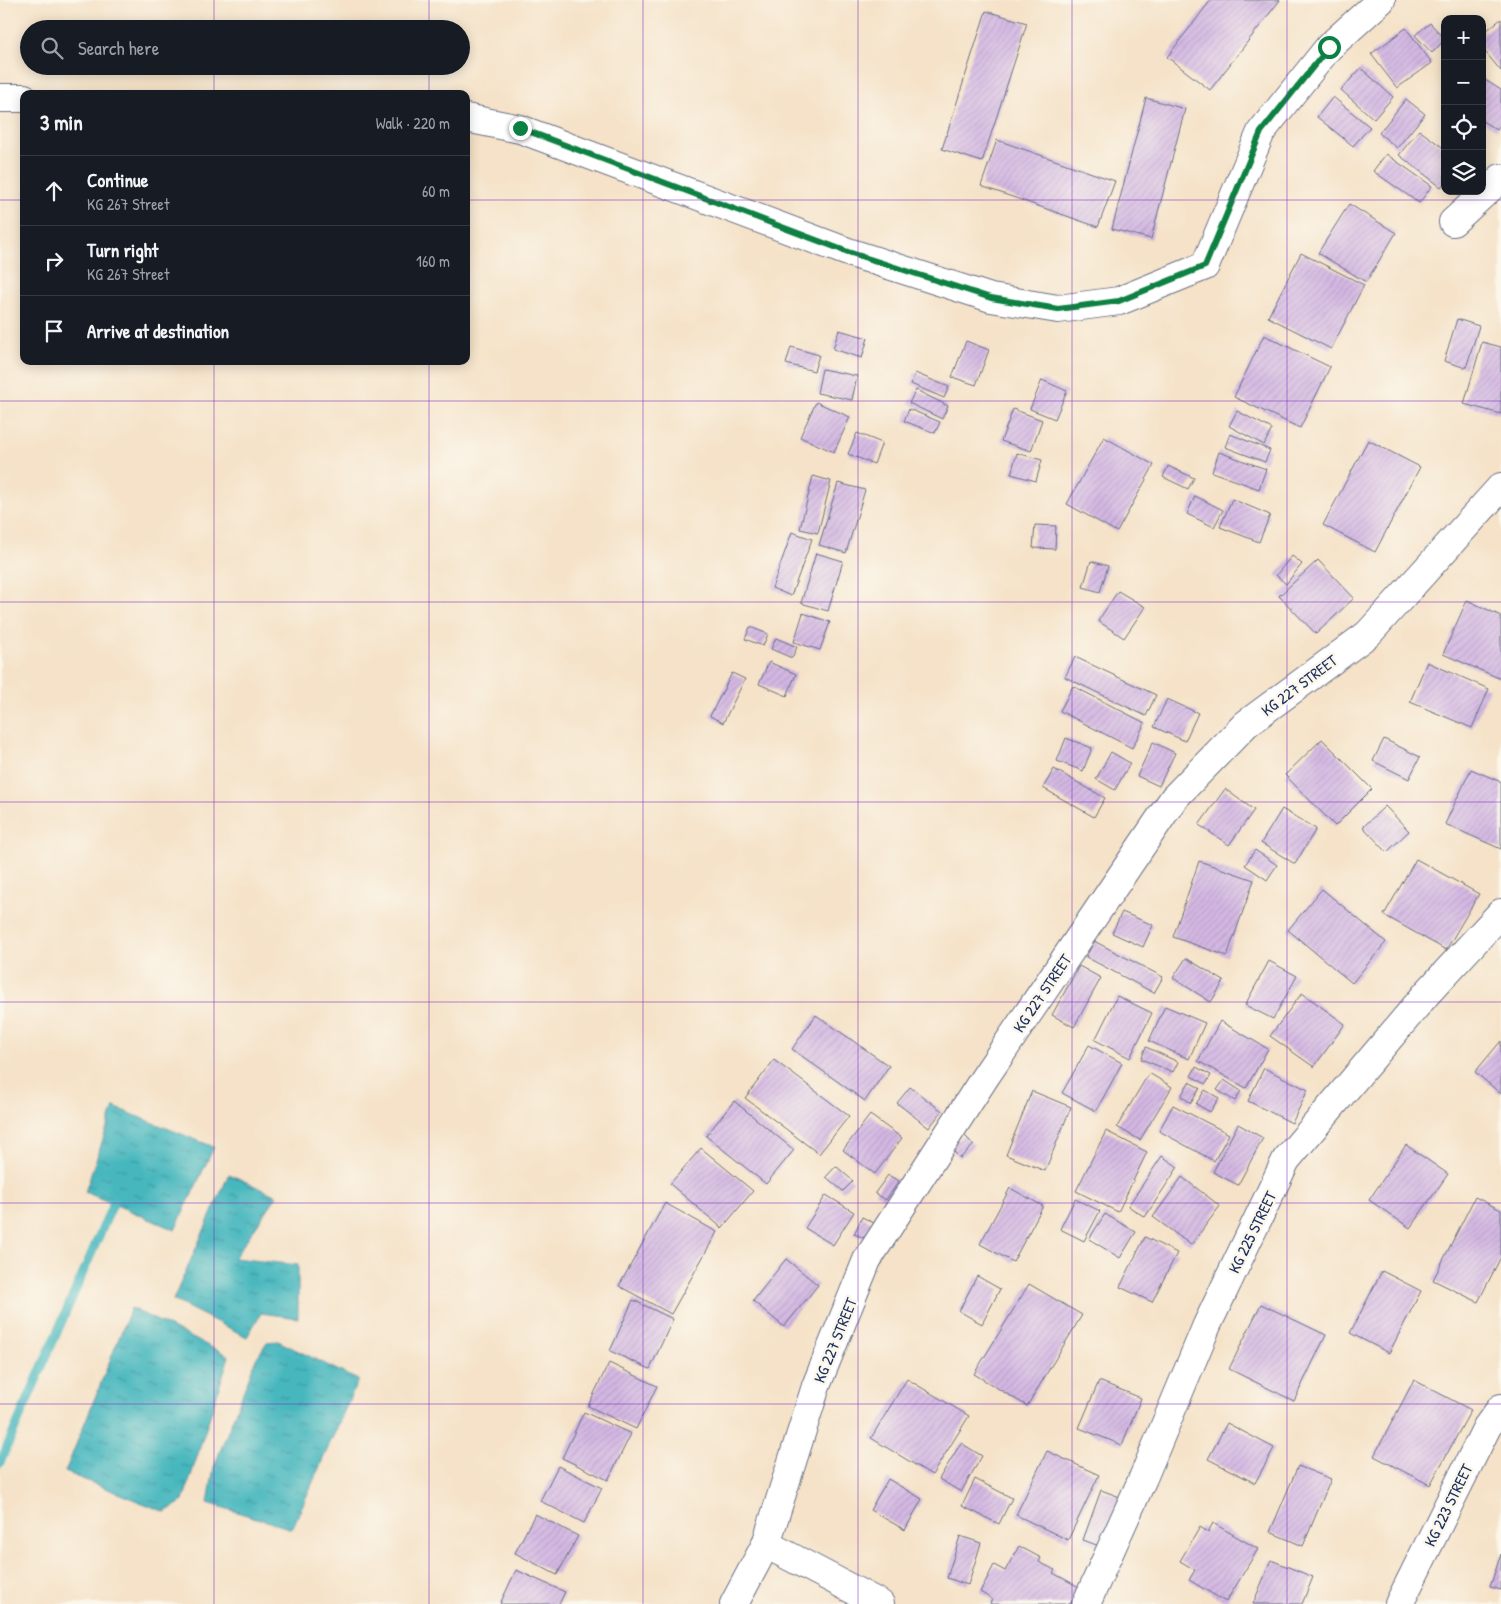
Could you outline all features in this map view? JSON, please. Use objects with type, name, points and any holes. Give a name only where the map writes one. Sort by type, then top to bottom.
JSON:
[{"type":"street","points":[[470,119],[520,128],[848,252],[991,298],[1058,309],[1119,301],[1205,266],[1261,132],[1329,47],[1381,0]]},
{"type":"street","points":[[0,98],[20,98]]},
{"type":"street","points":[[1453,222],[1501,178]]},
{"type":"street","name":"KG 227 STREET","points":[[734,1604],[766,1544],[816,1386],[867,1260],[985,1077],[1174,798],[1246,724],[1368,634],[1501,487]]},
{"type":"street","name":"KG 225 STREET","points":[[1086,1604],[1143,1478],[1208,1325],[1286,1160],[1428,992],[1501,913]]},
{"type":"street","name":"KG 223 STREET","points":[[1399,1604],[1487,1427],[1501,1408]]},
{"type":"street","points":[[766,1544],[880,1604]]},
{"type":"water","points":[[114,1107],[214,1147],[175,1230],[85,1192]]},
{"type":"water","points":[[229,1174],[277,1196],[234,1258],[298,1265],[298,1318],[261,1313],[247,1337],[173,1300]]},
{"type":"water","points":[[131,1308],[229,1356],[183,1501],[165,1512],[65,1472]]},
{"type":"water","points":[[278,1341],[358,1380],[292,1529],[208,1503],[214,1467],[256,1359],[267,1342]]},
{"type":"building","points":[[1211,0],[1280,0],[1210,90],[1167,57]]},
{"type":"building","points":[[986,11],[1027,23],[982,162],[942,149]]},
{"type":"building","points":[[1501,19],[1501,71],[1486,53],[1486,31]]},
{"type":"building","points":[[1430,23],[1441,35],[1441,43],[1432,53],[1415,35]]},
{"type":"building","points":[[1406,28],[1432,63],[1397,88],[1371,54]]},
{"type":"building","points":[[1361,68],[1393,97],[1374,119],[1341,90]]},
{"type":"building","points":[[1486,81],[1501,90],[1501,123],[1497,130],[1486,123]]},
{"type":"building","points":[[1333,97],[1370,127],[1353,146],[1317,117]]},
{"type":"building","points":[[1146,98],[1185,109],[1151,239],[1112,229]]},
{"type":"building","points":[[1406,99],[1425,114],[1397,148],[1379,133]]},
{"type":"building","points":[[1419,130],[1441,146],[1441,187],[1399,155]]},
{"type":"building","points":[[997,140],[1115,181],[1098,227],[981,186]]},
{"type":"building","points":[[1386,154],[1432,186],[1419,203],[1373,171]]},
{"type":"building","points":[[1349,204],[1396,233],[1366,282],[1318,253]]},
{"type":"building","points":[[1301,253],[1364,285],[1331,349],[1268,317]]},
{"type":"building","points":[[1457,319],[1479,326],[1466,368],[1444,361]]},
{"type":"building","points":[[839,330],[868,338],[862,358],[833,349]]},
{"type":"building","points":[[1264,335],[1330,367],[1300,428],[1234,397]]},
{"type":"building","points":[[966,341],[989,350],[976,385],[952,377]]},
{"type":"building","points":[[1482,342],[1501,347],[1501,414],[1464,404]]},
{"type":"building","points":[[791,347],[819,355],[814,371],[786,364]]},
{"type":"building","points":[[822,369],[857,376],[852,400],[817,393]]},
{"type":"building","points":[[915,373],[949,387],[944,398],[911,384]]},
{"type":"building","points":[[1042,380],[1067,391],[1055,419],[1030,409]]},
{"type":"building","points":[[916,390],[948,406],[942,419],[909,403]]},
{"type":"building","points":[[816,402],[850,417],[834,452],[800,437]]},
{"type":"building","points":[[909,409],[940,422],[935,433],[904,421]]},
{"type":"building","points":[[1013,409],[1042,420],[1031,451],[1001,441]]},
{"type":"building","points":[[1237,411],[1272,429],[1264,445],[1229,426]]},
{"type":"building","points":[[857,433],[882,443],[874,464],[848,454]]},
{"type":"building","points":[[1230,434],[1270,450],[1265,462],[1225,447]]},
{"type":"building","points":[[1104,437],[1154,465],[1117,532],[1067,504]]},
{"type":"building","points":[[1368,440],[1420,467],[1375,552],[1323,525]]},
{"type":"building","points":[[1219,452],[1266,469],[1259,489],[1212,472]]},
{"type":"building","points":[[1017,453],[1042,460],[1036,481],[1011,474]]},
{"type":"building","points":[[1168,466],[1194,478],[1188,489],[1163,477]]},
{"type":"building","points":[[813,476],[831,481],[818,533],[800,529]]},
{"type":"building","points":[[838,483],[865,490],[846,553],[819,545]]},
{"type":"building","points":[[1195,496],[1223,510],[1214,527],[1187,514]]},
{"type":"building","points":[[1232,499],[1270,515],[1259,542],[1220,527]]},
{"type":"building","points":[[1035,525],[1056,526],[1055,549],[1033,548]]},
{"type":"building","points":[[792,532],[812,539],[791,596],[772,588]]},
{"type":"building","points":[[816,553],[843,561],[828,611],[801,603]]},
{"type":"building","points":[[1292,556],[1302,564],[1286,584],[1276,575]]},
{"type":"building","points":[[1318,560],[1354,598],[1316,634],[1279,596]]},
{"type":"building","points":[[1091,561],[1108,566],[1100,592],[1083,587]]},
{"type":"building","points":[[1118,591],[1145,607],[1124,638],[1098,621]]},
{"type":"building","points":[[1467,600],[1501,616],[1501,679],[1443,654]]},
{"type":"building","points":[[803,613],[830,622],[820,650],[794,642]]},
{"type":"building","points":[[750,627],[768,634],[763,646],[745,639]]},
{"type":"building","points":[[776,638],[797,647],[792,658],[771,649]]},
{"type":"building","points":[[1075,657],[1156,695],[1146,716],[1065,677]]},
{"type":"building","points":[[769,662],[796,674],[787,696],[759,684]]},
{"type":"building","points":[[1427,662],[1489,689],[1472,728],[1410,702]]},
{"type":"building","points":[[732,673],[745,679],[723,723],[710,716]]},
{"type":"building","points":[[1073,686],[1145,723],[1132,748],[1060,711]]},
{"type":"building","points":[[1167,699],[1198,713],[1185,741],[1154,727]]},
{"type":"building","points":[[1066,738],[1092,748],[1083,771],[1057,761]]},
{"type":"building","points":[[1322,739],[1372,789],[1335,826],[1285,775]]},
{"type":"building","points":[[1384,739],[1420,757],[1409,779],[1373,761]]},
{"type":"building","points":[[1153,742],[1175,753],[1159,786],[1137,776]]},
{"type":"building","points":[[1111,752],[1130,763],[1115,790],[1096,779]]},
{"type":"building","points":[[1054,769],[1105,798],[1094,817],[1043,788]]},
{"type":"building","points":[[1471,769],[1501,782],[1501,849],[1445,824]]},
{"type":"building","points":[[1225,789],[1254,810],[1229,845],[1199,825]]},
{"type":"building","points":[[1385,806],[1409,831],[1387,852],[1363,827]]},
{"type":"building","points":[[1282,809],[1316,829],[1295,864],[1261,843]]},
{"type":"building","points":[[1255,850],[1277,865],[1267,880],[1245,865]]},
{"type":"building","points":[[1416,859],[1479,894],[1446,950],[1384,915]]},
{"type":"building","points":[[1199,861],[1254,880],[1227,956],[1173,937]]},
{"type":"building","points":[[1322,889],[1386,942],[1352,983],[1288,930]]},
{"type":"building","points":[[1122,912],[1153,925],[1143,947],[1112,933]]},
{"type":"building","points":[[1094,941],[1163,977],[1154,993],[1086,957]]},
{"type":"building","points":[[1186,958],[1224,981],[1211,1002],[1173,978]]},
{"type":"building","points":[[1269,961],[1297,976],[1273,1019],[1245,1005]]},
{"type":"building","points":[[1079,966],[1101,978],[1074,1027],[1052,1015]]},
{"type":"building","points":[[1302,993],[1345,1024],[1314,1067],[1270,1036]]},
{"type":"building","points":[[1117,996],[1152,1013],[1130,1058],[1095,1040]]},
{"type":"building","points":[[1165,1006],[1205,1023],[1189,1059],[1149,1041]]},
{"type":"building","points":[[816,1015],[889,1066],[865,1101],[792,1049]]},
{"type":"building","points":[[1220,1021],[1268,1049],[1246,1088],[1198,1061]]},
{"type":"building","points":[[1501,1041],[1501,1094],[1475,1072]]},
{"type":"building","points":[[1089,1045],[1122,1063],[1096,1111],[1062,1093]]},
{"type":"building","points":[[1146,1047],[1178,1062],[1173,1072],[1141,1059]]},
{"type":"building","points":[[774,1060],[849,1116],[819,1154],[745,1098]]},
{"type":"building","points":[[1196,1067],[1211,1075],[1206,1084],[1191,1076]]},
{"type":"building","points":[[1264,1068],[1308,1090],[1292,1123],[1248,1101]]},
{"type":"building","points":[[1149,1073],[1172,1087],[1140,1140],[1117,1127]]},
{"type":"building","points":[[1224,1080],[1241,1091],[1235,1101],[1217,1090]]},
{"type":"building","points":[[1189,1082],[1200,1088],[1191,1103],[1181,1096]]},
{"type":"building","points":[[910,1087],[942,1111],[929,1128],[897,1103]]},
{"type":"building","points":[[1205,1090],[1219,1098],[1210,1112],[1196,1104]]},
{"type":"building","points":[[1032,1091],[1071,1107],[1045,1171],[1006,1155]]},
{"type":"building","points":[[734,1101],[794,1150],[766,1184],[706,1136]]},
{"type":"building","points":[[1173,1105],[1229,1134],[1214,1161],[1159,1131]]},
{"type":"building","points":[[870,1115],[902,1138],[875,1174],[843,1150]]},
{"type":"building","points":[[1238,1124],[1263,1138],[1238,1185],[1213,1172]]},
{"type":"building","points":[[1106,1131],[1147,1152],[1118,1212],[1076,1191]]},
{"type":"building","points":[[964,1135],[974,1145],[960,1158],[950,1148]]},
{"type":"building","points":[[1406,1145],[1448,1174],[1410,1228],[1369,1200]]},
{"type":"building","points":[[701,1148],[753,1191],[722,1228],[670,1184]]},
{"type":"building","points":[[1162,1156],[1178,1167],[1145,1217],[1128,1206]]},
{"type":"building","points":[[836,1166],[853,1181],[843,1191],[826,1177]]},
{"type":"building","points":[[888,1175],[899,1181],[886,1200],[875,1193]]},
{"type":"building","points":[[1182,1177],[1220,1206],[1191,1245],[1153,1217]]},
{"type":"building","points":[[1010,1188],[1043,1206],[1013,1262],[980,1244]]},
{"type":"building","points":[[826,1195],[854,1212],[833,1245],[805,1228]]},
{"type":"building","points":[[1475,1197],[1501,1210],[1501,1257],[1478,1302],[1433,1280]]},
{"type":"building","points":[[1075,1199],[1100,1211],[1084,1241],[1060,1229]]},
{"type":"building","points":[[665,1203],[717,1232],[671,1314],[619,1286]]},
{"type":"building","points":[[1105,1214],[1136,1232],[1120,1258],[1089,1239]]},
{"type":"building","points":[[862,1217],[874,1223],[867,1239],[854,1234]]},
{"type":"building","points":[[1145,1237],[1177,1253],[1152,1302],[1120,1287]]},
{"type":"building","points":[[786,1259],[818,1285],[784,1327],[753,1301]]},
{"type":"building","points":[[1382,1271],[1421,1291],[1389,1353],[1350,1333]]},
{"type":"building","points":[[977,1276],[1000,1289],[982,1324],[959,1311]]},
{"type":"building","points":[[1029,1284],[1082,1315],[1027,1406],[974,1374]]},
{"type":"building","points":[[633,1300],[673,1319],[650,1369],[610,1351]]},
{"type":"building","points":[[1261,1304],[1326,1335],[1294,1401],[1229,1369]]},
{"type":"building","points":[[609,1363],[657,1386],[636,1429],[588,1406]]},
{"type":"building","points":[[907,1379],[969,1416],[932,1475],[871,1438]]},
{"type":"building","points":[[1414,1380],[1471,1410],[1430,1485],[1374,1456]]},
{"type":"building","points":[[1099,1381],[1141,1398],[1122,1445],[1079,1428]]},
{"type":"building","points":[[584,1412],[631,1434],[608,1480],[562,1458]]},
{"type":"building","points":[[1227,1423],[1274,1448],[1255,1483],[1208,1459]]},
{"type":"building","points":[[961,1443],[982,1456],[961,1492],[939,1479]]},
{"type":"building","points":[[1047,1451],[1099,1475],[1068,1540],[1016,1515]]},
{"type":"building","points":[[558,1466],[602,1488],[584,1523],[540,1501]]},
{"type":"building","points":[[1298,1466],[1331,1479],[1303,1546],[1270,1532]]},
{"type":"building","points":[[888,1479],[922,1499],[905,1530],[870,1510]]},
{"type":"building","points":[[975,1479],[1012,1498],[999,1524],[962,1506]]},
{"type":"building","points":[[1101,1490],[1120,1497],[1102,1547],[1083,1540]]},
{"type":"building","points":[[535,1514],[578,1536],[557,1575],[515,1553]]},
{"type":"building","points":[[1213,1523],[1258,1549],[1226,1602],[1189,1580],[1195,1570],[1180,1561],[1200,1527],[1208,1532]]},
{"type":"building","points":[[960,1536],[981,1543],[968,1585],[947,1578]]},
{"type":"building","points":[[1019,1546],[1041,1558],[1039,1562],[1055,1570],[1053,1573],[1079,1587],[1070,1604],[990,1604],[992,1599],[980,1592],[994,1565],[1005,1571]]},
{"type":"building","points":[[1501,1554],[1501,1590],[1490,1587]]},
{"type":"building","points":[[1271,1560],[1313,1577],[1302,1604],[1253,1604]]},
{"type":"building","points":[[516,1570],[565,1592],[559,1604],[500,1604]]},
{"type":"waterway","points":[[0,1463],[113,1204]]},
{"type":"route","points":[[520,128],[848,252],[991,298],[1058,309],[1119,301],[1205,266],[1261,132],[1329,47]]}]
